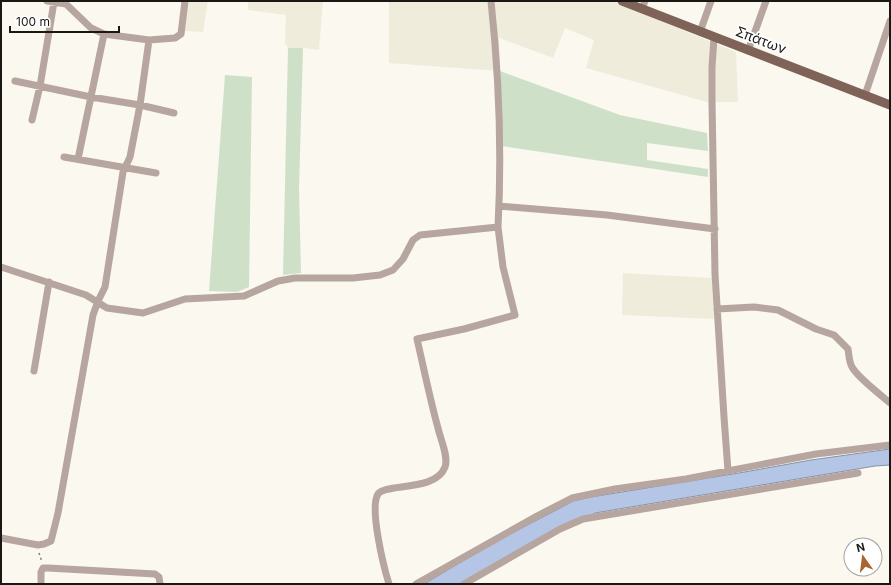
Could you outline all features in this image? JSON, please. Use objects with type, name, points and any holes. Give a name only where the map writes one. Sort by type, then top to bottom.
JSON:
[{"type":"main road","name":"Σπάτων","points":[[622,1],[643,5],[714,38],[890,105]]},
{"type":"street","points":[[32,120],[40,86],[51,2],[66,4],[91,28],[104,34],[149,40],[175,38],[181,34],[185,1]]},
{"type":"street","points":[[389,584],[376,520],[376,504],[378,494],[384,489],[414,486],[430,481],[439,475],[445,467],[446,459],[417,339],[464,329],[514,315],[504,267],[498,227],[497,72],[491,1]]},
{"type":"street","points":[[700,32],[711,1]]},
{"type":"street","points":[[748,50],[766,1]]},
{"type":"street","points":[[864,95],[890,21]]},
{"type":"street","points":[[78,159],[104,34]]},
{"type":"street","points":[[714,38],[712,101],[717,309],[728,471]]},
{"type":"street","points":[[1,538],[38,545],[51,541],[58,513],[92,322],[98,302],[105,287],[123,172],[130,157],[140,105],[149,40]]},
{"type":"street","points":[[15,81],[174,113]]},
{"type":"street","points":[[64,157],[156,173]]},
{"type":"street","points":[[499,206],[607,215],[715,229]]},
{"type":"street","points":[[1,267],[86,295],[98,302],[103,307],[142,313],[185,299],[244,296],[278,281],[295,278],[353,278],[380,275],[393,270],[403,259],[413,240],[420,235],[498,227]]},
{"type":"street","points":[[34,371],[49,282]]},
{"type":"street","points":[[717,309],[754,307],[778,310],[816,329],[834,335],[848,348],[849,358],[853,368],[890,403]]},
{"type":"street","points":[[416,584],[536,516],[572,498],[615,489],[728,471],[816,454],[890,445]]},
{"type":"street","points":[[464,584],[560,529],[583,519],[858,473]]},
{"type":"street","points":[[41,584],[41,572],[43,568],[146,572],[155,574],[159,577],[160,584]]},
{"type":"path","points":[[38,545],[43,568]]},
{"type":"shaded area","points":[[188,1],[208,1],[203,32],[183,31]]},
{"type":"shaded area","points":[[248,1],[323,1],[319,50],[288,48],[285,43],[286,15],[248,10]]},
{"type":"shaded area","points":[[389,1],[612,1],[736,52],[738,102],[707,102],[586,68],[594,40],[565,28],[553,58],[499,38],[500,71],[389,63]]},
{"type":"shaded area","points":[[623,273],[712,278],[714,319],[622,315]]},
{"type":"green space","points":[[288,48],[303,48],[299,189],[301,273],[283,275]]},
{"type":"green space","points":[[500,71],[620,115],[707,133],[708,151],[647,143],[647,160],[708,169],[708,177],[502,146]]},
{"type":"green space","points":[[225,75],[252,77],[249,287],[237,292],[209,291]]},
{"type":"water","points":[[890,449],[890,465],[875,466],[595,513],[461,584],[424,584],[493,543],[573,501],[811,460]]}]
